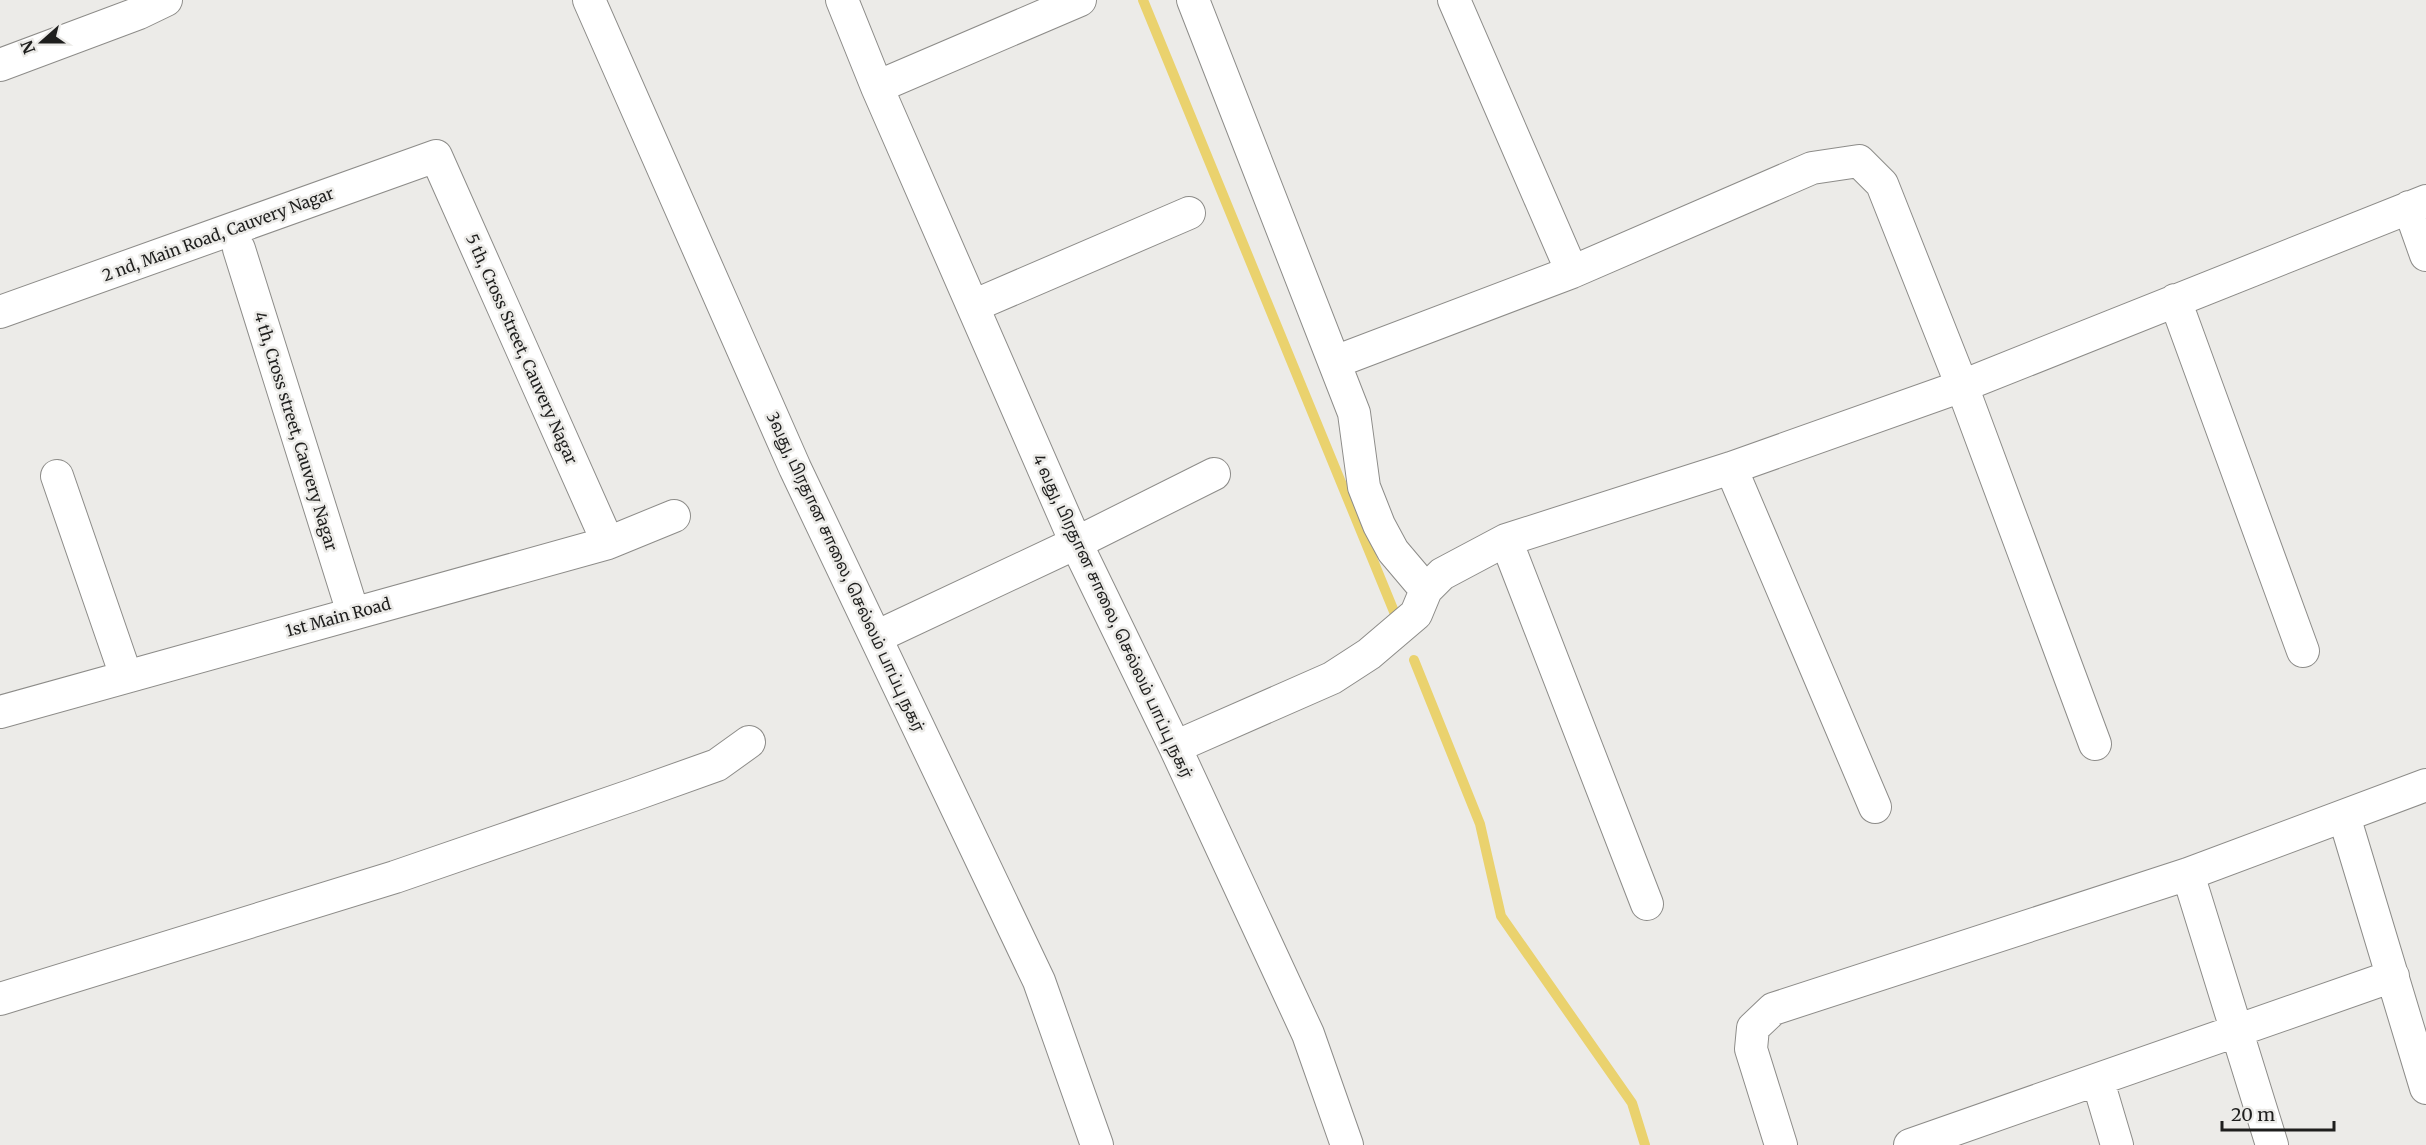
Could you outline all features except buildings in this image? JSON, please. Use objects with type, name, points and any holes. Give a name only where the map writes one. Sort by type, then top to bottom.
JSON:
[{"type":"street","points":[[0,65],[139,13],[166,0]]},
{"type":"street","name":"3வது, பிரதான சாலை, செல்லம் பாப்பு நகர்","points":[[589,0],[795,468],[1039,981],[1097,1145]]},
{"type":"street","name":"4 வது, பிரதான சாலை, செல்லம் பாப்பு நகர்","points":[[842,0],[877,87],[1076,543],[1175,747],[1308,1034],[1347,1145]]},
{"type":"street","points":[[877,87],[1080,0]]},
{"type":"street","points":[[1192,0],[1354,413],[1364,487],[1379,525],[1393,551],[1426,590]]},
{"type":"street","points":[[1454,0],[1572,272]]},
{"type":"street","name":"2 nd, Main Road, Cauvery Nagar","points":[[0,312],[436,156]]},
{"type":"street","name":"5 th, Cross Street, Cauvery Nagar","points":[[436,156],[608,543]]},
{"type":"street","points":[[1335,362],[1572,272],[1812,168],[1859,161],[1882,184],[1962,386],[2095,744]]},
{"type":"street","points":[[1175,747],[1332,678],[1369,654],[1416,614],[1426,590],[1442,574],[1506,540],[1731,468],[1962,386],[2418,204],[2426,255]]},
{"type":"street","points":[[973,306],[1189,213]]},
{"type":"street","name":"4 th, Cross street, Cauvery Nagar","points":[[239,249],[353,613]]},
{"type":"street","points":[[2175,300],[2303,651]]},
{"type":"street","points":[[1731,468],[1875,807]]},
{"type":"street","points":[[876,637],[1076,543],[1214,474]]},
{"type":"street","points":[[57,476],[126,676]]},
{"type":"street","name":"1st Main Road","points":[[0,712],[608,543],[674,516]]},
{"type":"street","points":[[1506,540],[1647,904]]},
{"type":"street","points":[[0,999],[395,877],[717,765],[749,742]]},
{"type":"street","points":[[1781,1145],[1751,1049],[1753,1028],[1773,1009],[2188,874],[2426,785]]},
{"type":"street","points":[[2344,816],[2426,1088]]},
{"type":"street","points":[[2188,874],[2272,1145]]},
{"type":"street","points":[[1910,1145],[1947,1139],[2097,1081],[2393,976]]},
{"type":"street","points":[[2097,1081],[2117,1145]]},
{"type":"waterway","points":[[1143,0],[1395,614]]},
{"type":"waterway","points":[[1414,660],[1480,824],[1501,916],[1632,1103],[1645,1145]]}]
